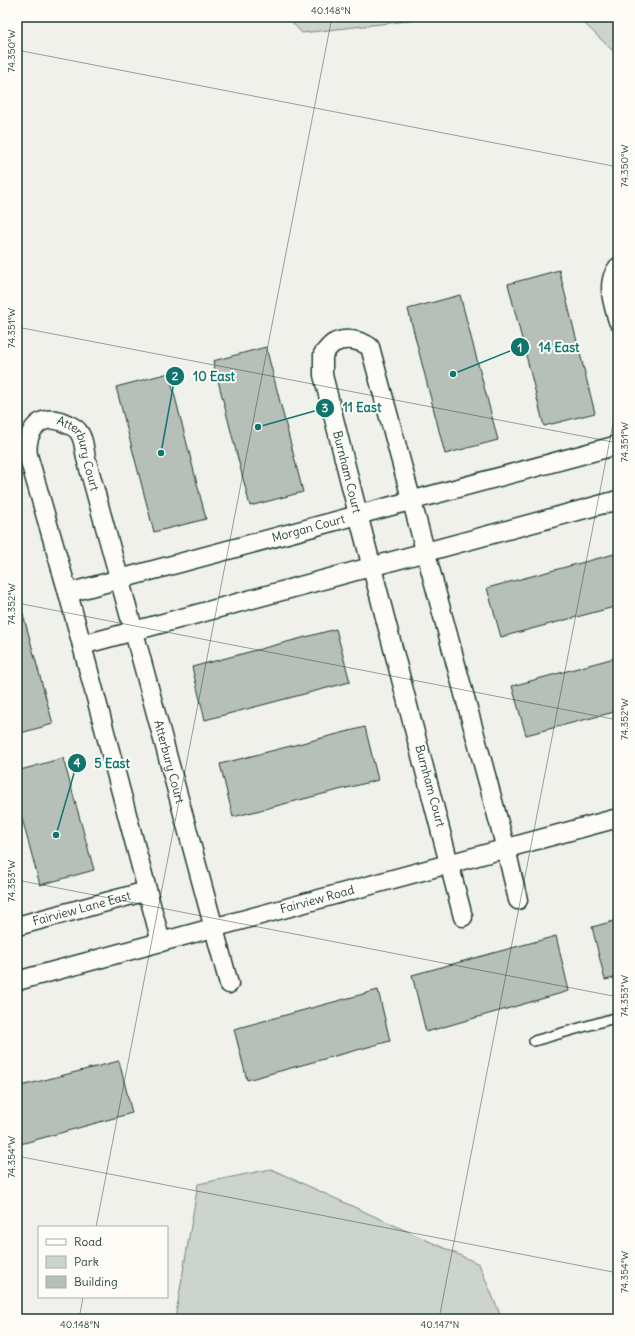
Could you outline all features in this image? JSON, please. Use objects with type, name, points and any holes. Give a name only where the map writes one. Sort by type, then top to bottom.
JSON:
[{"type":"street","points":[[618,267],[614,271],[611,284],[612,298],[618,321]]},
{"type":"street","name":"Burnham Court","points":[[463,917],[323,375],[323,354],[333,343],[344,340],[360,341],[370,347],[427,552],[506,849],[518,900]]},
{"type":"street","name":"Atterbury Court","points":[[161,942],[68,593],[28,455],[26,445],[30,434],[36,426],[46,420],[56,419],[67,424],[78,430],[82,438],[86,458],[229,984]]},
{"type":"street","name":"Morgan Court","points":[[68,593],[412,499],[618,445]]},
{"type":"street","points":[[82,645],[618,500]]},
{"type":"street","name":"Fairview Road","points":[[17,981],[618,818]]},
{"type":"street","name":"Fairview Lane East","points":[[17,926],[147,891]]},
{"type":"lane","points":[[534,1041],[618,1017]]},
{"type":"green space","points":[[287,17],[442,17],[302,33]]},
{"type":"green space","points":[[578,17],[618,17],[618,56]]},
{"type":"green space","points":[[271,1169],[479,1264],[502,1319],[175,1319],[198,1184]]},
{"type":"building","points":[[559,270],[595,413],[544,426],[508,284]]},
{"type":"building","points":[[460,295],[498,440],[445,454],[408,309]]},
{"type":"building","points":[[266,347],[303,492],[250,506],[213,361]]},
{"type":"building","points":[[169,373],[206,519],[154,532],[116,387]]},
{"type":"building","points":[[618,553],[618,606],[501,637],[487,588]]},
{"type":"building","points":[[17,592],[53,724],[17,734]]},
{"type":"building","points":[[336,629],[350,682],[205,720],[192,667]]},
{"type":"building","points":[[618,657],[618,711],[526,735],[512,686]]},
{"type":"building","points":[[365,727],[378,780],[233,817],[220,764]]},
{"type":"building","points":[[63,758],[94,870],[40,885],[17,800],[17,771]]},
{"type":"building","points":[[618,920],[618,977],[605,980],[592,927]]},
{"type":"building","points":[[556,936],[569,991],[426,1032],[412,975]]},
{"type":"building","points":[[378,990],[390,1041],[247,1080],[234,1029]]},
{"type":"building","points":[[119,1061],[132,1113],[17,1145],[17,1087]]},
{"type":"place","name":"14 East","points":[[453,374]]},
{"type":"place","name":"11 East","points":[[258,427]]},
{"type":"place","name":"10 East","points":[[161,453]]},
{"type":"place","name":"5 East","points":[[56,835]]}]
